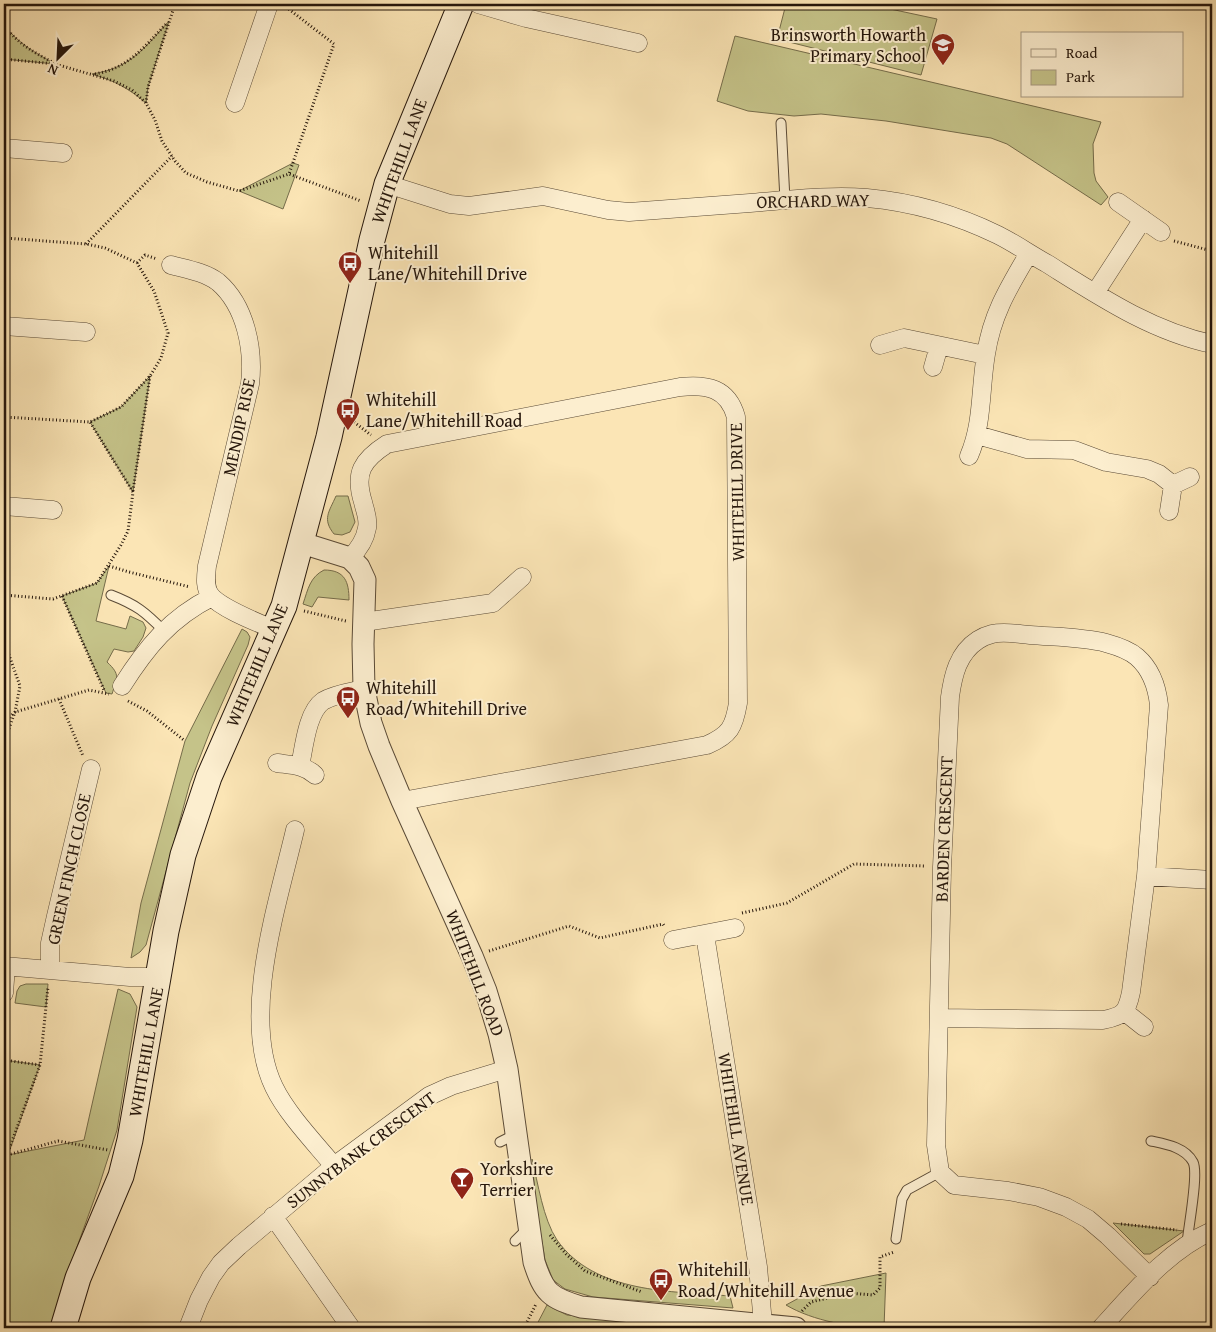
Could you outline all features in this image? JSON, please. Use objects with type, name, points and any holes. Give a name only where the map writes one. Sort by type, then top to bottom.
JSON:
[{"type":"main road","name":"WHITEHILL LANE","points":[[63,1328],[78,1278],[112,1199],[126,1156],[166,931],[176,885],[193,824],[209,777],[284,606],[302,543],[336,406],[387,184],[461,4]]},
{"type":"street","points":[[235,103],[269,4]]},
{"type":"street","points":[[478,4],[526,18],[638,43]]},
{"type":"street","points":[[4,148],[63,153]]},
{"type":"street","name":"ORCHARD WAY","points":[[387,184],[450,204],[469,206],[544,196],[608,210],[629,212],[831,197],[858,198],[903,204],[936,211],[972,223],[998,235],[1153,325],[1181,336],[1212,344]]},
{"type":"street","points":[[1118,202],[1162,232]]},
{"type":"street","points":[[1095,293],[1143,219]]},
{"type":"street","points":[[969,456],[977,435],[986,355],[991,329],[998,308],[1029,253]]},
{"type":"street","name":"MENDIP RISE","points":[[171,265],[197,272],[217,281],[231,296],[240,312],[250,351],[252,368],[250,384],[207,566],[205,579],[209,592]]},
{"type":"street","points":[[4,326],[86,332]]},
{"type":"street","points":[[880,345],[904,338],[986,355]]},
{"type":"street","points":[[933,367],[939,346]]},
{"type":"street","name":"WHITEHILL DRIVE","points":[[350,558],[364,539],[367,528],[367,517],[358,488],[360,473],[364,462],[387,444],[680,387],[699,385],[713,389],[725,396],[733,405],[736,417],[738,703],[735,721],[728,732],[721,739],[707,745],[402,801]]},
{"type":"street","points":[[977,435],[1027,449],[1074,450],[1106,462],[1147,469],[1159,474],[1173,485]]},
{"type":"street","points":[[1173,485],[1190,477]]},
{"type":"street","points":[[1169,511],[1173,485]]},
{"type":"street","points":[[4,506],[53,510]]},
{"type":"street","points":[[302,543],[350,558]]},
{"type":"street","name":"WHITEHILL ROAD","points":[[350,558],[359,567],[365,580],[364,689],[371,723],[402,801],[472,956],[486,991],[499,1034],[507,1069],[508,1138],[542,1292]]},
{"type":"street","points":[[364,622],[493,603],[522,577]]},
{"type":"street","points":[[118,692],[151,644],[209,592],[240,614],[275,630]]},
{"type":"street","name":"BARDEN CRESCENT","points":[[940,1172],[936,1145],[942,867],[952,680],[957,665],[966,651],[978,640],[992,634],[1007,633],[1105,642],[1137,657],[1149,671],[1157,688],[1159,705],[1146,876],[1131,992],[1125,1012]]},
{"type":"street","points":[[277,763],[308,771],[310,720],[316,708],[324,701],[364,689]]},
{"type":"street","name":"GREEN FINCH CLOSE","points":[[50,970],[50,944],[91,769]]},
{"type":"street","points":[[295,830],[271,934],[263,979],[261,1020],[263,1052],[271,1080],[284,1105],[334,1166]]},
{"type":"street","points":[[1146,876],[1212,880]]},
{"type":"street","points":[[673,940],[735,928]]},
{"type":"street","name":"WHITEHILL AVENUE","points":[[704,935],[758,1267],[764,1324]]},
{"type":"street","points":[[4,993],[5,966],[130,977],[159,977]]},
{"type":"street","points":[[939,1018],[1103,1020],[1117,1017],[1125,1012],[1144,1027]]},
{"type":"street","name":"SUNNYBANK CRESCENT","points":[[188,1328],[216,1270],[239,1246],[334,1166],[408,1117],[429,1096],[451,1086],[507,1069]]},
{"type":"street","points":[[940,1172],[954,1184],[1039,1197],[1066,1207],[1088,1219],[1150,1277]]},
{"type":"street","name":"SUNNYBANK CRESCENT","points":[[274,1216],[351,1328]]},
{"type":"street","points":[[1108,1326],[1187,1238],[1212,1231]]},
{"type":"street","points":[[542,1292],[581,1307],[791,1327]]},
{"type":"lane","points":[[781,123],[785,200]]},
{"type":"lane","points":[[111,595],[130,602],[145,612],[164,631]]},
{"type":"lane","points":[[1151,1141],[1180,1149],[1193,1161],[1195,1175],[1187,1238]]},
{"type":"lane","points":[[896,1239],[902,1198],[907,1190],[940,1172]]},
{"type":"path","points":[[146,104],[148,87],[175,4]]},
{"type":"path","points":[[281,4],[334,44],[289,174]]},
{"type":"path","points":[[92,74],[112,70],[124,64],[144,48],[169,21]]},
{"type":"path","points":[[4,25],[11,35],[27,49],[55,64]]},
{"type":"path","points":[[4,58],[55,64],[114,80],[132,90],[146,104],[155,120],[162,142],[172,156],[186,173],[207,182],[239,191],[289,174],[380,208]]},
{"type":"path","points":[[86,244],[172,156]]},
{"type":"path","points":[[1162,232],[1171,240],[1212,251]]},
{"type":"path","points":[[4,595],[52,598],[62,596],[97,583],[109,566],[128,531],[150,376]]},
{"type":"path","points":[[336,406],[350,420],[387,444]]},
{"type":"path","points":[[90,422],[133,492]]},
{"type":"path","points":[[109,566],[209,592]]},
{"type":"path","points":[[62,596],[106,693]]},
{"type":"path","points":[[284,606],[341,620],[364,622]]},
{"type":"path","points":[[4,641],[20,686],[15,712],[4,742]]},
{"type":"path","points":[[4,722],[15,712],[89,690],[106,693],[118,692],[147,711],[185,741]]},
{"type":"path","points":[[59,699],[79,751],[91,769]]},
{"type":"path","points":[[735,928],[738,914],[787,904],[854,864],[942,867]]},
{"type":"path","points":[[472,956],[569,926],[600,938],[663,924],[673,940]]},
{"type":"path","points":[[6,1155],[40,1065],[50,970]]},
{"type":"path","points":[[4,1060],[40,1065]]},
{"type":"path","points":[[4,1130],[6,1155]]},
{"type":"path","points":[[6,1155],[58,1141],[117,1152],[126,1156]]},
{"type":"path","points":[[1088,1219],[1187,1238]]},
{"type":"path","points":[[530,1233],[550,1236],[585,1271],[622,1286],[646,1293]]},
{"type":"path","points":[[791,1327],[811,1302],[848,1293],[872,1295],[880,1288],[880,1257],[894,1253],[896,1239]]},
{"type":"path","points":[[524,1328],[542,1292]]},
{"type":"green space","points":[[786,4],[867,4],[937,19],[921,75],[777,39]]},
{"type":"green space","points":[[169,21],[148,87],[146,103],[133,93],[108,79],[92,74],[127,62],[144,48]]},
{"type":"green space","points":[[4,25],[21,43],[55,64],[4,59]]},
{"type":"green space","points":[[735,36],[1101,122],[1093,144],[1094,173],[1096,181],[1108,197],[1101,205],[1007,144],[991,138],[886,121],[821,114],[794,116],[748,111],[717,101]]},
{"type":"green space","points":[[293,163],[299,165],[283,209],[239,191]]},
{"type":"green space","points":[[150,376],[133,492],[90,422],[121,407]]},
{"type":"green space","points":[[336,496],[348,496],[355,522],[350,532],[342,535],[334,534],[328,524],[329,511]]},
{"type":"green space","points":[[109,566],[96,621],[126,629],[130,616],[143,622],[146,628],[143,637],[134,651],[128,652],[114,649],[107,662],[117,677],[112,694],[106,693],[62,596],[97,583]]},
{"type":"green space","points":[[324,570],[337,572],[344,578],[347,583],[349,600],[318,597],[312,607],[303,604],[308,588],[316,576]]},
{"type":"green space","points":[[242,629],[250,637],[248,645],[212,726],[190,783],[146,945],[131,958],[141,903],[185,741]]},
{"type":"green space","points":[[26,984],[48,984],[46,1007],[15,1003],[17,991],[20,986]]},
{"type":"green space","points":[[118,989],[130,994],[137,1007],[117,1130],[60,1294],[54,1328],[4,1328],[4,1156],[7,1155],[4,1131],[4,1060],[40,1065],[8,1155],[84,1140]]},
{"type":"green space","points":[[532,1159],[541,1201],[548,1222],[557,1240],[573,1258],[592,1271],[613,1280],[636,1286],[684,1293],[730,1296],[733,1308],[593,1297],[565,1289],[553,1280],[545,1260],[536,1206]]},
{"type":"green space","points":[[1113,1223],[1184,1231],[1150,1254],[1144,1254]]},
{"type":"green space","points":[[886,1273],[884,1328],[859,1327],[821,1319],[786,1305],[821,1286]]},
{"type":"green space","points":[[547,1305],[567,1315],[696,1328],[535,1328]]},
{"type":"place","name":"Brinsworth Howarth Primary School","points":[[943,66]]},
{"type":"place","name":"Whitehill Lane/Whitehill Drive","points":[[350,284]]},
{"type":"place","name":"Whitehill Lane/Whitehill Road","points":[[348,431]]},
{"type":"place","name":"Whitehill Road/Whitehill Drive","points":[[348,719]]},
{"type":"place","name":"Yorkshire Terrier","points":[[462,1200]]},
{"type":"place","name":"Whitehill Road/Whitehill Avenue","points":[[661,1301]]}]
